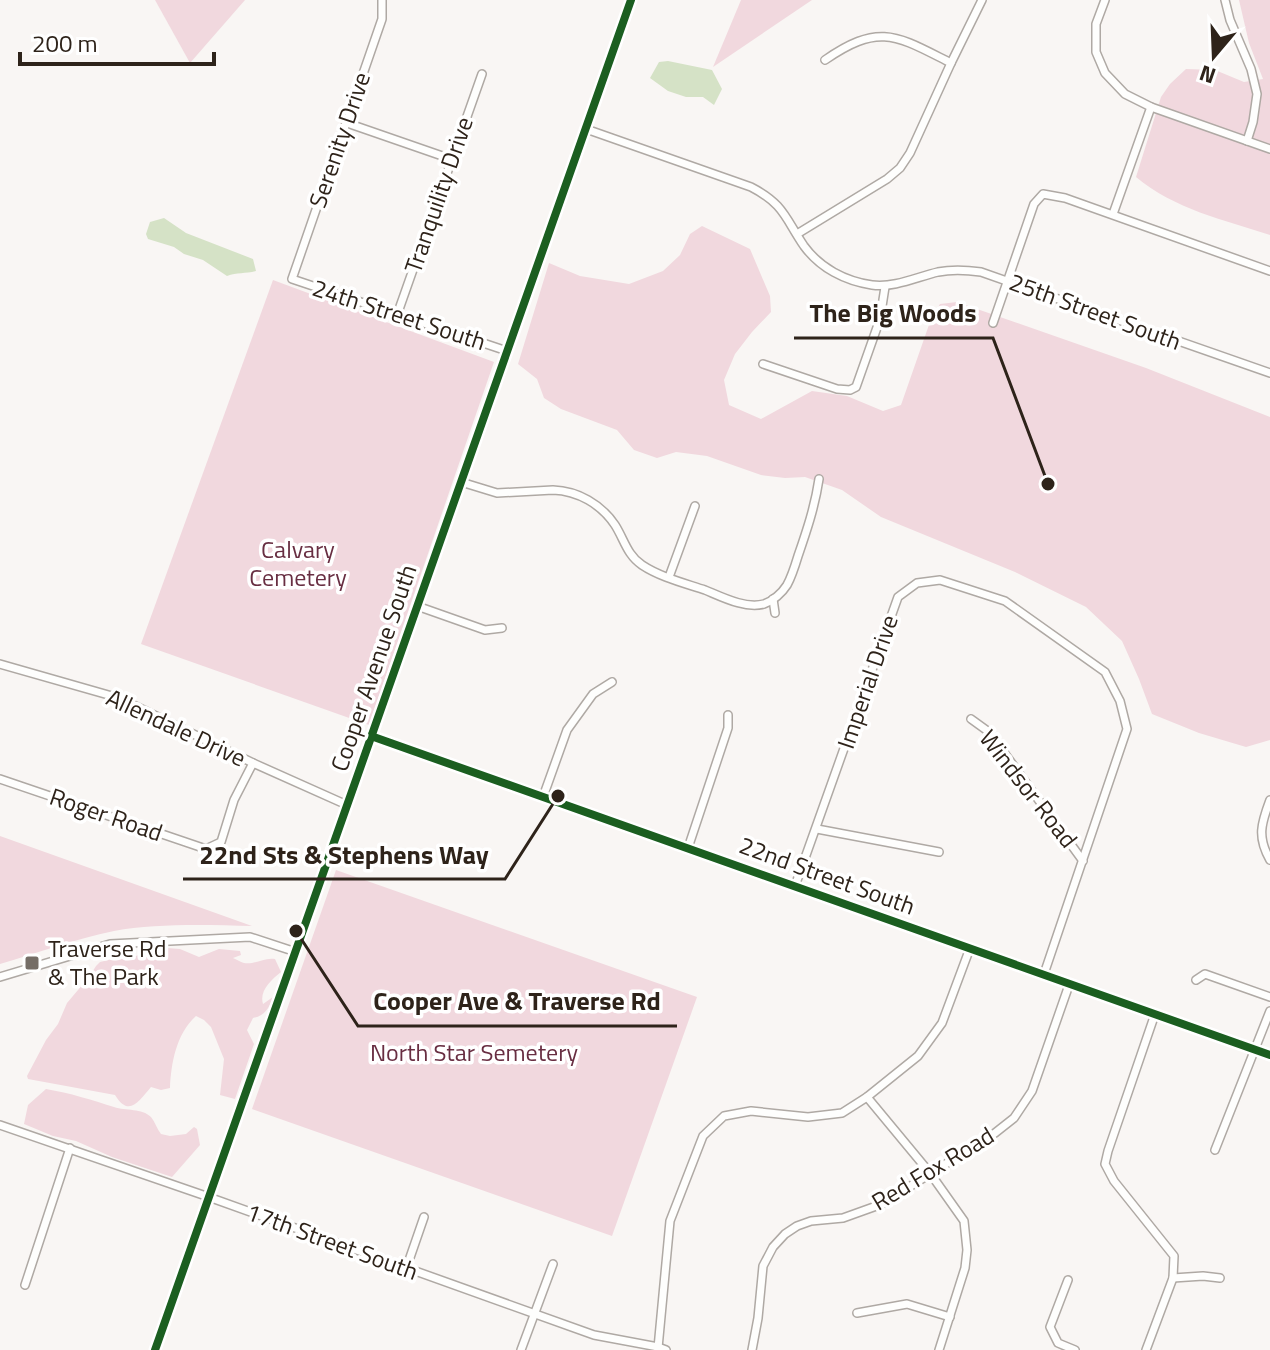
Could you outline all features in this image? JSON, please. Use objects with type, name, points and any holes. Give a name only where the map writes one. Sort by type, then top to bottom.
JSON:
[{"type":"street","name":"Serenity Drive","points":[[292,279],[382,19],[382,0]]},
{"type":"street","name":"Cooper Avenue South","points":[[155,1350],[631,0]]},
{"type":"street","points":[[797,234],[900,168],[910,153],[982,0]]},
{"type":"street","points":[[1105,0],[1096,24],[1096,52],[1105,73],[1125,94],[1151,107],[1270,149]]},
{"type":"street","points":[[1225,0],[1257,94],[1247,141]]},
{"type":"street","points":[[825,60],[852,43],[883,36],[902,38],[951,63]]},
{"type":"street","name":"Tranquility Drive","points":[[397,315],[482,74]]},
{"type":"street","points":[[1113,214],[1151,107]]},
{"type":"street","points":[[347,123],[451,159]]},
{"type":"street","name":"25th Street South","points":[[586,129],[758,191],[780,206],[813,256],[840,276],[885,287],[941,271],[981,272],[1270,373]]},
{"type":"street","points":[[993,323],[1038,198],[1043,194],[1113,214],[1270,271]]},
{"type":"street","name":"24th Street South","points":[[292,279],[507,351]]},
{"type":"street","points":[[763,364],[837,389],[856,387],[880,319],[885,287]]},
{"type":"street","points":[[461,482],[497,493],[563,490],[582,496],[604,512],[616,527],[626,549],[641,564],[669,577],[756,605],[781,593],[791,577],[815,508],[819,479]]},
{"type":"street","points":[[669,577],[695,506]]},
{"type":"street","name":"Imperial Drive","points":[[795,886],[898,597],[917,583],[940,580],[1005,601],[1105,672],[1120,701],[1127,729],[1044,974]]},
{"type":"street","points":[[773,599],[775,613]]},
{"type":"street","points":[[417,606],[485,630],[502,628]]},
{"type":"street","name":"Allendale Drive","points":[[0,664],[119,698],[347,805]]},
{"type":"street","points":[[543,797],[567,730],[593,694],[612,682]]},
{"type":"street","points":[[688,848],[728,728],[728,715]]},
{"type":"street","name":"Windsor Road","points":[[971,719],[989,732],[1083,861]]},
{"type":"street","name":"22nd Street South","points":[[371,736],[1270,1055]]},
{"type":"street","name":"Roger Road","points":[[0,779],[206,849],[221,842],[234,800],[253,763]]},
{"type":"street","points":[[1270,800],[1261,823],[1262,845],[1270,860]]},
{"type":"street","points":[[817,829],[939,852]]},
{"type":"street","points":[[0,977],[110,944],[250,937],[296,952]]},
{"type":"street","points":[[661,1349],[670,1221],[703,1136],[724,1116],[751,1111],[808,1117],[842,1113],[867,1097],[918,1056],[942,1023],[970,948]]},
{"type":"street","points":[[1196,980],[1205,974],[1270,997]]},
{"type":"street","name":"Red Fox Road","points":[[752,1350],[763,1266],[773,1247],[797,1226],[811,1221],[843,1218],[882,1204],[1014,1118],[1032,1091],[1069,985]]},
{"type":"street","points":[[1215,1150],[1270,1011]]},
{"type":"street","points":[[1146,1350],[1173,1278],[1174,1256],[1114,1181],[1105,1164],[1155,1014]]},
{"type":"street","points":[[867,1097],[930,1173],[964,1221],[965,1268],[939,1350]]},
{"type":"street","name":"17th Street South","points":[[0,1125],[594,1335],[661,1349]]},
{"type":"street","points":[[25,1285],[70,1148]]},
{"type":"street","points":[[406,1269],[424,1217]]},
{"type":"street","points":[[521,1350],[553,1264]]},
{"type":"street","points":[[1173,1278],[1220,1278]]},
{"type":"street","points":[[1068,1280],[1050,1327],[1058,1343],[1075,1350]]},
{"type":"street","points":[[857,1313],[907,1304],[950,1317]]},
{"type":"green space","points":[[155,0],[245,0],[190,63]]},
{"type":"green space","points":[[741,0],[812,0],[713,67]]},
{"type":"green space","points":[[1239,0],[1270,0],[1270,235],[1183,205],[1136,177],[1161,97],[1186,69],[1215,70],[1244,82],[1263,79],[1249,43]]},
{"type":"green space","points":[[702,226],[750,249],[770,296],[771,312],[735,354],[724,380],[729,405],[761,419],[812,391],[847,396],[883,411],[901,405],[931,319],[940,304],[957,302],[1146,368],[1270,417],[1270,740],[1246,747],[1152,714],[1122,641],[1086,607],[1015,572],[881,517],[842,490],[805,477],[761,475],[707,456],[676,452],[657,458],[634,450],[617,430],[561,409],[544,398],[537,379],[518,364],[549,263],[580,276],[629,284],[663,271],[680,255],[690,234]]},
{"type":"green space","name":"Calvary Cemetery","points":[[273,280],[494,362],[369,725],[141,644]]},
{"type":"green space","points":[[0,836],[252,926],[131,928],[85,938],[0,964]]},
{"type":"green space","name":"North Star Semetery","points":[[336,870],[697,997],[612,1236],[252,1109]]},
{"type":"green space","points":[[167,948],[180,949],[199,957],[219,949],[240,951],[241,955],[233,958],[243,963],[275,959],[281,972],[264,990],[263,1004],[273,997],[268,1008],[253,1018],[247,1030],[254,1044],[235,1099],[220,1095],[224,1059],[211,1027],[196,1016],[179,1040],[170,1088],[161,1090],[151,1087],[134,1105],[125,1105],[115,1095],[28,1079],[67,1003],[100,962]]},
{"type":"green space","points":[[46,1089],[143,1112],[151,1117],[161,1134],[186,1134],[194,1127],[200,1145],[172,1177],[76,1141],[53,1136],[24,1124],[28,1105]]},
{"type":"shaded area","points":[[659,62],[712,70],[722,89],[714,105],[703,97],[686,97],[668,91],[650,78]]},
{"type":"shaded area","points":[[164,218],[186,233],[253,259],[256,271],[227,276],[203,260],[148,239],[146,234],[150,222]]},
{"type":"cycle path","points":[[155,1350],[631,0]]},
{"type":"cycle path","points":[[371,736],[1270,1055]]},
{"type":"place","name":"The Big Woods","points":[[1048,484]]},
{"type":"place","name":"22nd Sts & Stephens Way","points":[[558,796]]},
{"type":"place","name":"Cooper Ave & Traverse Rd","points":[[296,931]]},
{"type":"place","name":"Traverse Rd & The Park","points":[[32,963]]}]
